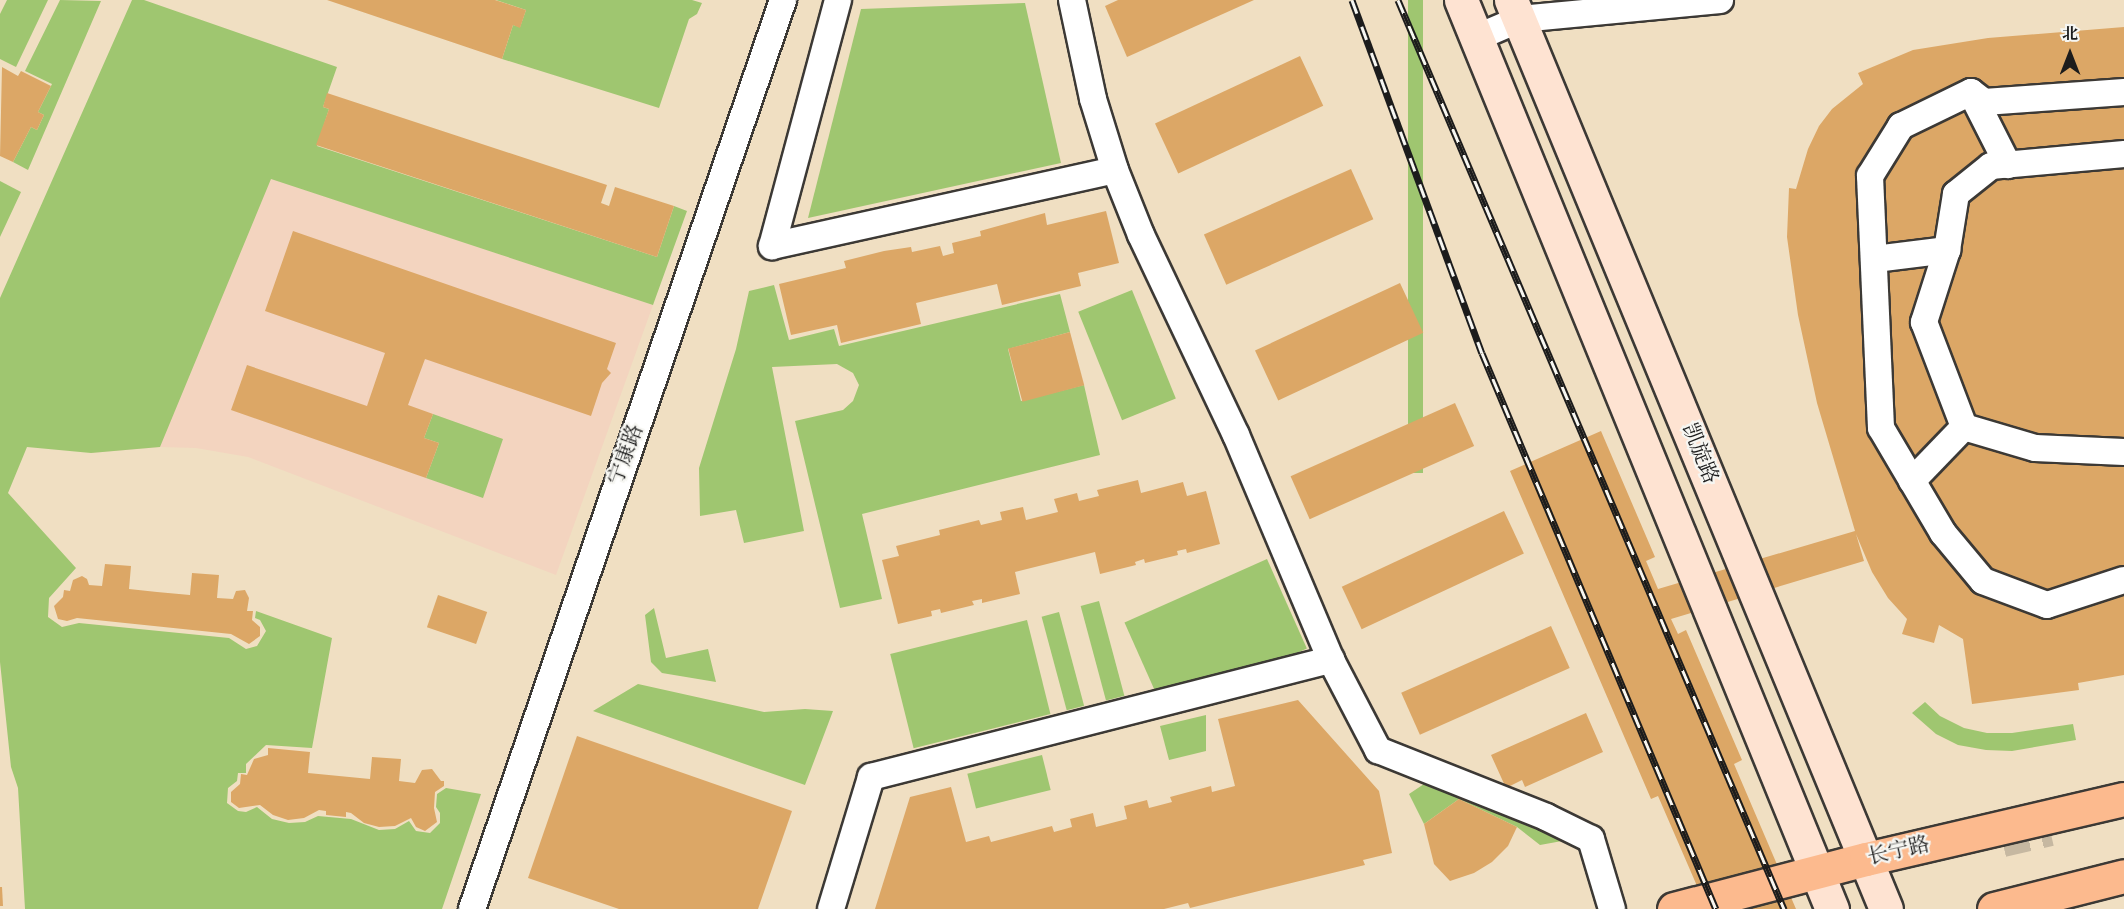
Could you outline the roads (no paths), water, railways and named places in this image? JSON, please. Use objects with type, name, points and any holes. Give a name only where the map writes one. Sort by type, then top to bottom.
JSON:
[{"type":"main road","name":"长宁路","points":[[1674,909],[1866,859],[2124,799]]},
{"type":"main road","points":[[1994,909],[2124,876]]},
{"type":"street","name":"宁康路","points":[[472,909],[783,0]]},
{"type":"street","points":[[838,0],[772,246],[1115,170]]},
{"type":"street","points":[[1072,0],[1086,71],[1115,170],[1146,245],[1268,508],[1331,660],[1378,750],[1536,813],[1591,839],[1612,909]]},
{"type":"street","points":[[1461,0],[1832,909]]},
{"type":"street","points":[[1478,37],[1516,10],[1720,0]]},
{"type":"street","name":"凯旋路","points":[[1516,10],[1886,909]]},
{"type":"street","points":[[1971,92],[1984,102],[2124,92]]},
{"type":"street","points":[[1971,92],[2008,165]]},
{"type":"street","points":[[1971,92],[1901,126],[1870,176],[1881,428],[1943,533],[1983,581],[2047,605],[2124,580]]},
{"type":"street","points":[[1964,427],[1924,322],[1947,250],[1956,194],[1991,166],[2124,154]]},
{"type":"street","points":[[1875,259],[1947,250]]},
{"type":"street","points":[[1912,481],[1964,427]]},
{"type":"street","points":[[1964,427],[2036,448],[2124,452]]},
{"type":"street","points":[[831,909],[870,777],[1331,660]]},
{"type":"tunnel","points":[[2003,844],[2051,833]]},
{"type":"railway","points":[[1352,0],[1482,353],[1716,909]]},
{"type":"railway","points":[[1398,0],[1784,909]]}]
